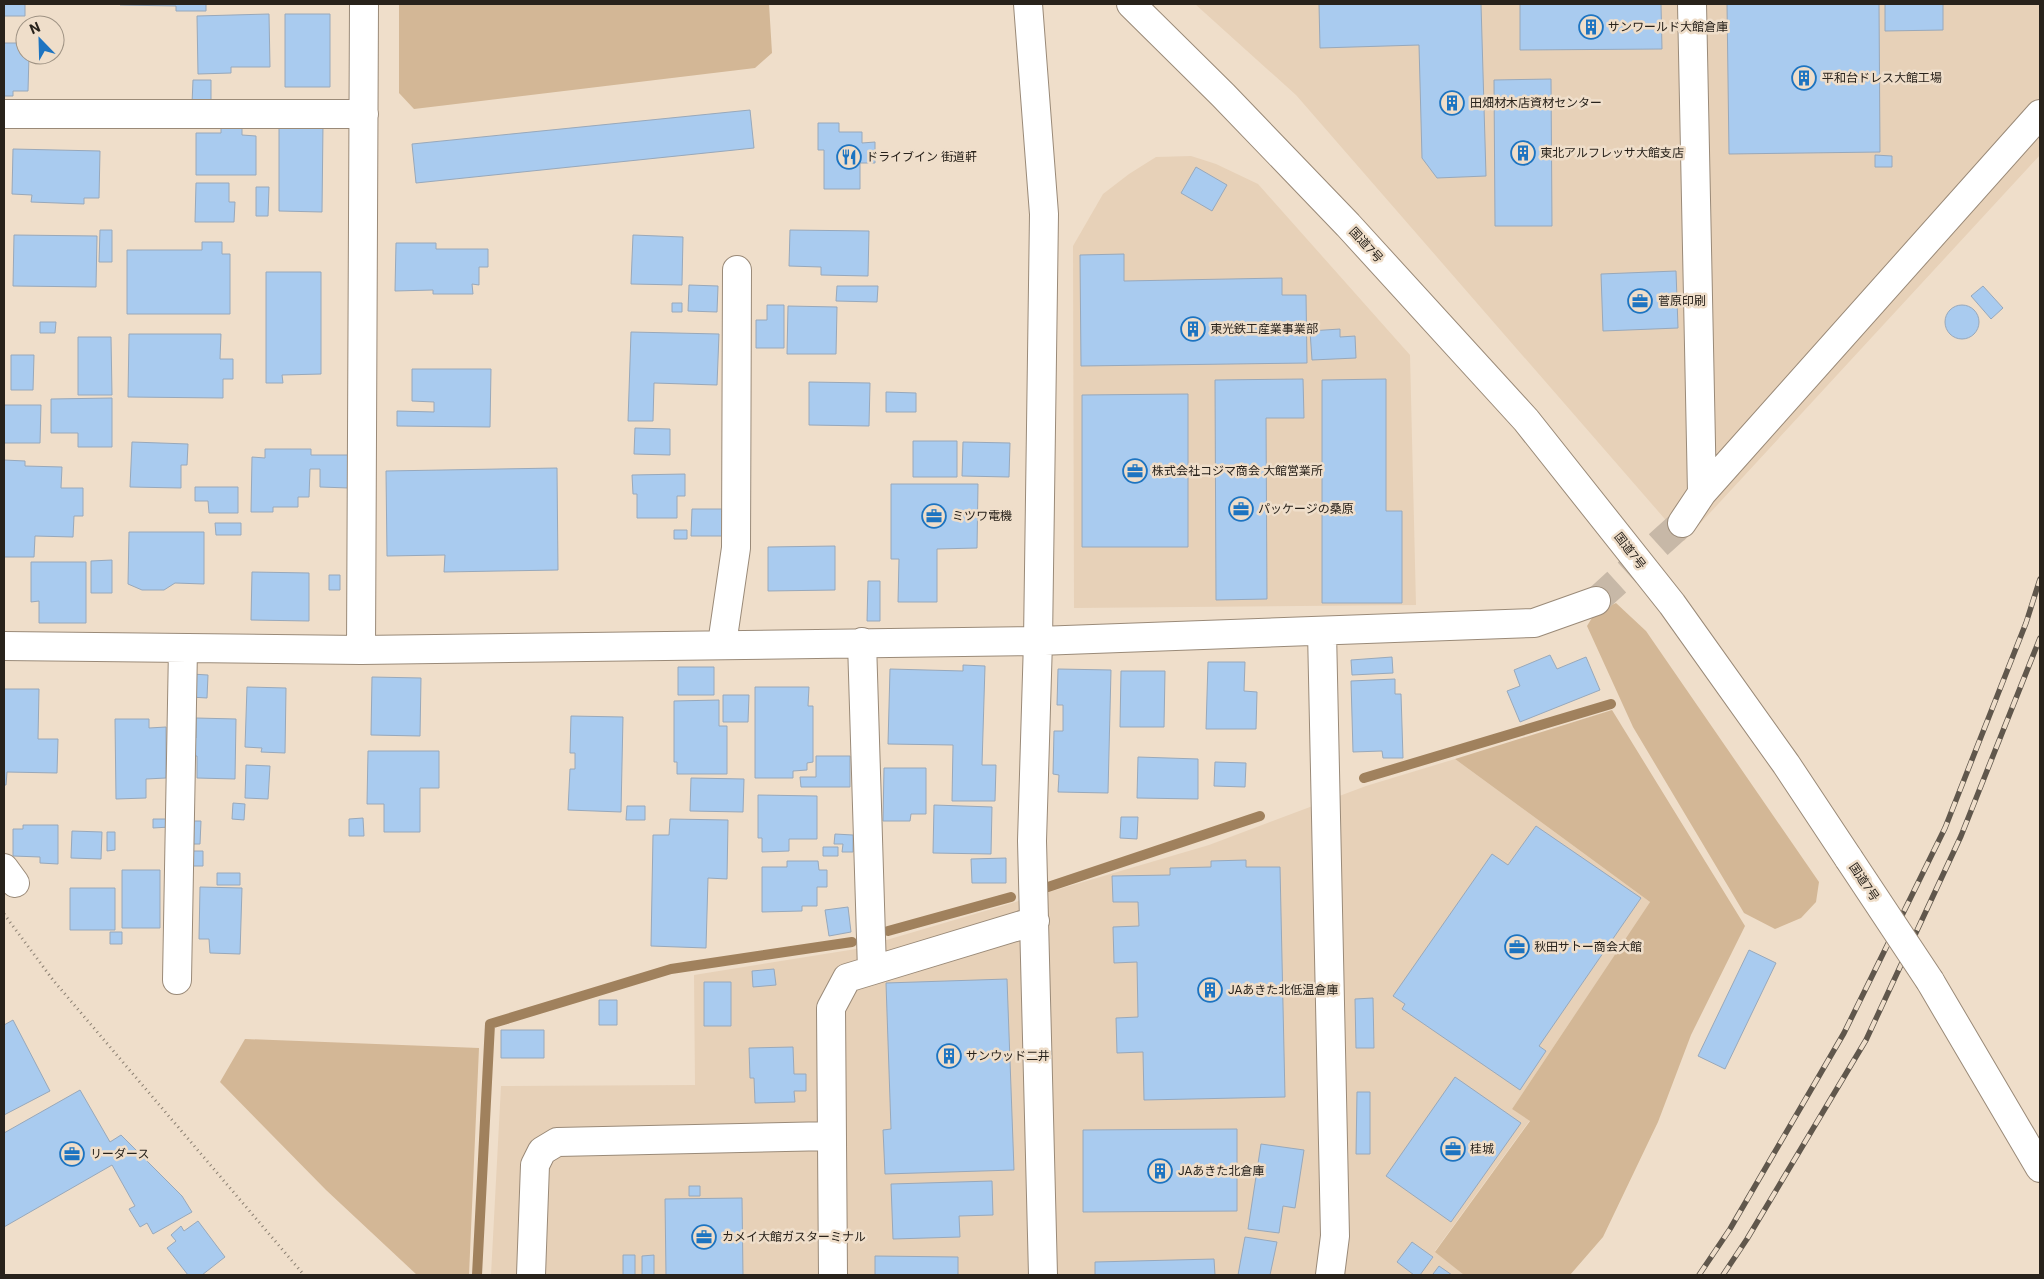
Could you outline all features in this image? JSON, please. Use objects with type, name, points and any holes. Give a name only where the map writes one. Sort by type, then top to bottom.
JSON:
[{"type":"main road","points":[[361,650],[364,4]]},
{"type":"main road","points":[[1028,4],[1044,214],[1038,641],[1032,840],[1044,1275]]},
{"type":"main road","name":"国道7号","points":[[1131,4],[1223,95],[1348,225],[1526,420],[1672,604],[1786,764],[1930,981],[2040,1168]]},
{"type":"main road","points":[[1692,4],[1702,493]]},
{"type":"main road","points":[[4,114],[364,114]]},
{"type":"main road","points":[[1682,523],[1702,493],[2040,114]]},
{"type":"main road","points":[[722,644],[736,548],[737,270]]},
{"type":"main road","points":[[4,646],[361,650],[1038,641],[1534,623],[1596,601]]},
{"type":"main road","points":[[1322,630],[1335,1236],[1330,1275]]},
{"type":"main road","points":[[862,642],[872,970]]},
{"type":"main road","points":[[177,980],[183,648]]},
{"type":"main road","points":[[833,1275],[831,1008],[847,978],[1034,921]]},
{"type":"main road","points":[[531,1275],[535,1165],[542,1151],[558,1142],[832,1136]]},
{"type":"path","points":[[4,914],[53,980],[304,1275]]},
{"type":"shaded area","points":[[399,4],[769,4],[772,53],[755,68],[414,109],[399,93]]},
{"type":"shaded area","points":[[1195,4],[2040,4],[2040,155],[1684,541],[1296,95]]},
{"type":"shaded area","points":[[1191,156],[1216,164],[1258,184],[1410,355],[1416,605],[1074,608],[1073,246],[1103,194],[1129,174],[1156,157]]},
{"type":"shaded area","points":[[1616,603],[1646,631],[1819,882],[1816,902],[1801,918],[1775,929],[1744,913],[1633,727],[1587,626],[1595,613]]},
{"type":"shaded area","points":[[1612,710],[1745,926],[1691,1035],[1658,1122],[1603,1237],[1570,1275],[1464,1275],[1435,1252],[1530,1121],[1512,1109],[1650,902],[1455,759]]},
{"type":"shaded area","points":[[1455,759],[1650,902],[1512,1109],[1530,1120],[1435,1251],[1464,1275],[491,1275],[501,1086],[695,1085],[694,975],[856,949],[1209,845],[1366,786]]},
{"type":"shaded area","points":[[245,1039],[479,1048],[469,1275],[417,1275],[326,1190],[220,1082]]},
{"type":"building","points":[[4,4],[25,4],[25,15],[4,16]]},
{"type":"building","points":[[120,4],[206,4],[206,11],[176,11],[176,6]]},
{"type":"building","name":"田畑材木店資材センター","points":[[1319,4],[1481,4],[1486,176],[1437,178],[1422,158],[1419,45],[1320,48]]},
{"type":"building","name":"サンワールド大館倉庫","points":[[1520,4],[1661,4],[1662,49],[1520,50]]},
{"type":"building","name":"平和台ドレス大館工場","points":[[1727,4],[1879,4],[1880,152],[1729,154]]},
{"type":"building","points":[[1885,4],[1943,4],[1943,30],[1885,31]]},
{"type":"building","points":[[269,14],[270,67],[231,67],[231,73],[198,74],[197,16]]},
{"type":"building","points":[[285,14],[330,14],[330,87],[285,87]]},
{"type":"building","points":[[4,43],[15,43],[15,65],[29,65],[28,91],[13,91],[13,96],[4,96]]},
{"type":"building","name":"東北アルフレッサ大館支店","points":[[1551,79],[1552,226],[1495,226],[1494,80]]},
{"type":"building","points":[[193,80],[211,80],[211,104],[192,104]]},
{"type":"building","points":[[750,110],[754,148],[416,183],[412,144]]},
{"type":"building","name":"ドライブイン 街道軒","points":[[818,123],[839,123],[839,132],[862,132],[862,143],[875,142],[875,163],[860,163],[860,189],[824,189],[824,150],[818,150]]},
{"type":"building","points":[[279,124],[323,124],[322,212],[279,211]]},
{"type":"building","points":[[221,127],[242,127],[242,135],[256,136],[256,175],[196,175],[196,133],[221,133]]},
{"type":"building","points":[[13,149],[100,151],[99,198],[84,198],[84,204],[31,202],[32,195],[12,194]]},
{"type":"building","points":[[1875,155],[1892,156],[1892,167],[1875,167]]},
{"type":"building","points":[[1196,167],[1227,185],[1212,211],[1181,193]]},
{"type":"building","points":[[196,183],[229,183],[229,202],[235,202],[234,222],[195,222]]},
{"type":"building","points":[[256,187],[269,187],[268,216],[256,216]]},
{"type":"building","points":[[100,230],[112,230],[112,262],[99,262]]},
{"type":"building","points":[[790,230],[869,231],[868,276],[821,275],[821,267],[789,266]]},
{"type":"building","points":[[14,235],[97,236],[96,287],[13,286]]},
{"type":"building","points":[[633,235],[683,237],[682,285],[631,284]]},
{"type":"building","points":[[202,242],[222,242],[222,254],[230,254],[230,314],[127,314],[127,250],[202,250]]},
{"type":"building","points":[[396,243],[436,243],[436,249],[488,249],[488,267],[479,267],[479,285],[472,284],[473,294],[433,294],[433,290],[395,291]]},
{"type":"building","name":"東光鉄工産業事業部","points":[[1124,254],[1124,281],[1282,278],[1282,295],[1306,295],[1307,363],[1081,366],[1080,255]]},
{"type":"building","name":"菅原印刷","points":[[1676,271],[1678,328],[1603,331],[1601,274]]},
{"type":"building","points":[[266,272],[321,272],[321,374],[282,375],[283,383],[266,383]]},
{"type":"building","points":[[689,285],[718,286],[717,312],[688,311]]},
{"type":"building","points":[[837,286],[878,286],[877,302],[836,301]]},
{"type":"building","points":[[1983,286],[2003,308],[1991,319],[1971,296]]},
{"type":"building","points":[[672,303],[682,303],[682,312],[672,312]]},
{"type":"building","points":[[767,305],[784,305],[784,348],[756,348],[756,320],[767,320]]},
{"type":"building","points":[[1962,305],[1969,306],[1974,310],[1978,315],[1978,329],[1974,334],[1969,338],[1962,339],[1955,338],[1950,334],[1946,329],[1945,322],[1946,315],[1950,310],[1955,306]]},
{"type":"building","points":[[788,306],[837,307],[836,354],[787,354]]},
{"type":"building","points":[[40,322],[56,322],[55,333],[40,333]]},
{"type":"building","points":[[1340,329],[1340,337],[1355,336],[1356,358],[1312,360],[1310,331]]},
{"type":"building","points":[[631,332],[719,334],[717,385],[654,383],[653,421],[628,421]]},
{"type":"building","points":[[129,334],[221,334],[220,359],[233,359],[233,379],[223,379],[223,398],[128,397]]},
{"type":"building","points":[[78,337],[111,337],[112,395],[78,395]]},
{"type":"building","points":[[11,355],[34,355],[33,390],[11,390]]},
{"type":"building","points":[[412,369],[491,369],[490,427],[397,426],[397,411],[434,412],[434,402],[412,401]]},
{"type":"building","name":"パッケージの桑原","points":[[1303,379],[1304,418],[1266,418],[1267,599],[1216,600],[1215,380]]},
{"type":"building","points":[[1386,379],[1386,511],[1402,511],[1402,603],[1322,603],[1322,380]]},
{"type":"building","points":[[809,382],[870,383],[869,426],[809,425]]},
{"type":"building","points":[[886,392],[916,393],[916,412],[886,412]]},
{"type":"building","name":"株式会社コジマ商会 大館営業所","points":[[1188,394],[1188,547],[1082,547],[1082,395]]},
{"type":"building","points":[[112,398],[112,447],[78,447],[78,433],[51,433],[51,399]]},
{"type":"building","points":[[4,405],[41,405],[40,443],[4,443]]},
{"type":"building","points":[[635,428],[670,429],[670,455],[634,454]]},
{"type":"building","points":[[913,441],[957,441],[957,477],[913,477]]},
{"type":"building","points":[[132,442],[188,444],[187,465],[181,465],[181,488],[130,487]]},
{"type":"building","points":[[963,442],[1010,443],[1009,477],[962,476]]},
{"type":"building","points":[[265,449],[311,449],[311,455],[349,455],[349,488],[320,487],[320,469],[310,469],[309,497],[298,497],[298,507],[273,507],[273,512],[251,512],[252,457],[265,458]]},
{"type":"building","points":[[4,460],[25,461],[25,466],[62,467],[61,488],[83,488],[83,516],[74,516],[73,537],[35,536],[34,557],[4,557]]},
{"type":"building","points":[[557,468],[558,570],[444,572],[445,555],[387,556],[386,471]]},
{"type":"building","points":[[685,474],[685,496],[677,496],[677,518],[637,518],[637,494],[633,494],[632,475]]},
{"type":"building","name":"ミツワ電機","points":[[891,484],[978,484],[977,548],[937,549],[937,602],[898,602],[899,559],[891,559]]},
{"type":"building","points":[[195,487],[238,487],[238,513],[209,513],[208,501],[195,501]]},
{"type":"building","points":[[692,509],[722,509],[722,536],[691,536]]},
{"type":"building","points":[[215,523],[241,523],[241,535],[216,535]]},
{"type":"building","points":[[674,530],[687,530],[687,539],[674,539]]},
{"type":"building","points":[[129,532],[204,532],[204,584],[175,583],[164,590],[142,590],[128,584]]},
{"type":"building","points":[[835,546],[835,590],[768,591],[768,547]]},
{"type":"building","points":[[112,560],[112,593],[91,593],[91,561]]},
{"type":"building","points":[[31,562],[86,562],[86,623],[39,623],[39,601],[31,602]]},
{"type":"building","points":[[252,572],[309,573],[309,621],[251,620]]},
{"type":"building","points":[[329,575],[340,575],[340,590],[329,590]]},
{"type":"building","points":[[868,581],[880,581],[880,621],[867,621]]},
{"type":"building","points":[[1550,655],[1557,669],[1586,657],[1600,690],[1520,722],[1507,691],[1520,686],[1514,670]]},
{"type":"building","points":[[1392,657],[1393,673],[1352,675],[1351,660]]},
{"type":"building","points":[[1208,662],[1245,662],[1244,691],[1257,692],[1256,729],[1206,729]]},
{"type":"building","points":[[963,665],[985,666],[982,765],[996,765],[995,801],[952,801],[953,745],[888,744],[890,669],[963,671]]},
{"type":"building","points":[[678,667],[714,667],[714,695],[678,695]]},
{"type":"building","points":[[1058,669],[1111,670],[1108,793],[1058,792],[1059,775],[1053,774],[1054,731],[1063,731],[1063,705],[1057,705]]},
{"type":"building","points":[[1121,671],[1165,671],[1164,727],[1120,727]]},
{"type":"building","points":[[191,674],[208,675],[207,698],[190,697]]},
{"type":"building","points":[[372,677],[421,678],[420,736],[371,735]]},
{"type":"building","points":[[1395,679],[1395,694],[1401,694],[1403,758],[1383,758],[1382,751],[1353,752],[1351,681]]},
{"type":"building","points":[[247,687],[286,688],[285,753],[261,752],[262,748],[245,747]]},
{"type":"building","points":[[755,687],[809,687],[808,706],[813,706],[813,762],[807,763],[807,770],[793,771],[793,778],[755,778]]},
{"type":"building","points":[[4,689],[39,689],[38,739],[58,739],[57,773],[7,772],[6,785],[4,785]]},
{"type":"building","points":[[723,695],[749,695],[748,722],[723,722]]},
{"type":"building","points":[[719,700],[719,726],[727,726],[727,774],[677,774],[677,762],[674,762],[674,701]]},
{"type":"building","points":[[571,716],[623,717],[621,812],[568,810],[570,769],[575,769],[575,753],[570,753]]},
{"type":"building","points":[[196,718],[236,719],[235,779],[197,778],[197,756],[189,756],[189,738],[196,738]]},
{"type":"building","points":[[115,719],[149,719],[149,728],[166,727],[166,778],[146,779],[146,798],[116,799]]},
{"type":"building","points":[[368,751],[439,751],[439,788],[420,788],[420,832],[384,832],[384,804],[367,804]]},
{"type":"building","points":[[816,756],[850,756],[850,787],[801,787],[800,777],[816,777]]},
{"type":"building","points":[[1138,757],[1198,759],[1198,799],[1137,798]]},
{"type":"building","points":[[1215,762],[1246,763],[1245,787],[1214,786]]},
{"type":"building","points":[[246,765],[270,766],[268,799],[245,798]]},
{"type":"building","points":[[884,768],[926,768],[926,814],[911,814],[910,821],[883,821]]},
{"type":"building","points":[[691,778],[744,779],[743,812],[690,811]]},
{"type":"building","points":[[758,795],[817,796],[817,839],[789,839],[789,851],[762,852],[762,838],[758,838]]},
{"type":"building","points":[[233,803],[245,804],[244,820],[232,819]]},
{"type":"building","points":[[934,805],[992,807],[991,854],[933,853]]},
{"type":"building","points":[[627,806],[645,806],[645,820],[626,820]]},
{"type":"building","points":[[1121,817],[1138,817],[1137,839],[1120,838]]},
{"type":"building","points":[[363,818],[364,836],[349,836],[349,819]]},
{"type":"building","points":[[153,819],[170,819],[170,827],[153,828]]},
{"type":"building","points":[[670,819],[728,820],[727,879],[708,878],[706,948],[651,946],[653,835],[669,835]]},
{"type":"building","points":[[189,821],[201,821],[200,844],[188,844]]},
{"type":"building","points":[[23,825],[58,825],[58,864],[40,863],[40,857],[13,856],[13,829],[23,829]]},
{"type":"building","name":"秋田サトー商会大館","points":[[1536,826],[1641,898],[1539,1046],[1546,1051],[1520,1090],[1402,1009],[1405,1004],[1393,996],[1492,854],[1508,865]]},
{"type":"building","points":[[72,831],[102,832],[101,859],[71,858]]},
{"type":"building","points":[[107,832],[115,832],[115,850],[107,851]]},
{"type":"building","points":[[835,834],[853,835],[853,852],[842,852],[843,844],[834,844]]},
{"type":"building","points":[[823,847],[838,847],[838,856],[823,856]]},
{"type":"building","points":[[191,851],[203,851],[203,866],[191,866]]},
{"type":"building","points":[[1006,858],[1006,883],[972,883],[971,859]]},
{"type":"building","name":"JAあきた北低温倉庫","points":[[1246,860],[1246,867],[1280,867],[1285,1097],[1144,1100],[1143,1052],[1117,1053],[1116,1018],[1138,1017],[1137,962],[1114,963],[1113,927],[1139,926],[1138,902],[1113,902],[1112,876],[1170,875],[1170,868],[1211,867],[1211,861]]},
{"type":"building","points":[[787,861],[818,861],[819,870],[827,870],[827,887],[817,887],[817,906],[802,906],[802,911],[762,912],[762,867],[787,867]]},
{"type":"building","points":[[122,870],[160,870],[160,928],[122,928]]},
{"type":"building","points":[[217,873],[240,873],[240,885],[217,885]]},
{"type":"building","points":[[200,887],[242,888],[240,954],[210,953],[209,939],[199,939]]},
{"type":"building","points":[[70,888],[115,888],[115,930],[70,930]]},
{"type":"building","points":[[848,907],[851,932],[829,936],[825,910]]},
{"type":"building","points":[[110,932],[122,932],[122,944],[110,944]]},
{"type":"building","points":[[1749,950],[1776,963],[1725,1069],[1698,1056]]},
{"type":"building","points":[[774,969],[776,985],[753,987],[752,971]]},
{"type":"building","name":"サンウッド二井","points":[[1007,979],[1014,1170],[885,1174],[883,1130],[891,1129],[886,983]]},
{"type":"building","points":[[704,982],[731,982],[731,1026],[704,1026]]},
{"type":"building","points":[[1373,998],[1374,1048],[1356,1048],[1355,999]]},
{"type":"building","points":[[599,1000],[617,1000],[617,1025],[599,1025]]},
{"type":"building","points":[[13,1020],[50,1091],[4,1115],[4,1025]]},
{"type":"building","points":[[501,1030],[544,1030],[544,1058],[501,1058]]},
{"type":"building","points":[[793,1047],[794,1074],[806,1074],[806,1091],[794,1091],[795,1102],[755,1103],[754,1078],[750,1078],[749,1048]]},
{"type":"building","name":"桂城","points":[[1455,1077],[1521,1123],[1451,1222],[1386,1176]]},
{"type":"building","name":"リーダース","points":[[80,1090],[110,1142],[121,1135],[182,1196],[192,1212],[153,1234],[147,1223],[140,1227],[129,1209],[135,1206],[112,1165],[4,1227],[4,1133]]},
{"type":"building","points":[[1357,1092],[1370,1092],[1370,1154],[1356,1154]]},
{"type":"building","name":"JAあきた北倉庫","points":[[1237,1129],[1237,1211],[1083,1212],[1083,1130]]},
{"type":"building","points":[[1261,1144],[1304,1150],[1295,1208],[1283,1206],[1279,1233],[1248,1229]]},
{"type":"building","points":[[992,1181],[993,1215],[959,1216],[960,1237],[893,1239],[891,1184]]},
{"type":"building","points":[[689,1186],[700,1186],[700,1196],[689,1196]]},
{"type":"building","name":"カメイ大館ガスターミナル","points":[[742,1198],[743,1275],[666,1275],[665,1199]]},
{"type":"building","points":[[198,1221],[225,1257],[202,1275],[188,1275],[167,1248],[176,1241],[171,1235],[181,1226],[184,1231]]},
{"type":"building","points":[[1245,1237],[1277,1242],[1270,1275],[1238,1275]]},
{"type":"building","points":[[1412,1242],[1433,1257],[1420,1275],[1414,1275],[1397,1262]]},
{"type":"building","points":[[623,1255],[635,1255],[635,1275],[623,1275]]},
{"type":"building","points":[[654,1255],[654,1275],[642,1275],[642,1256]]},
{"type":"building","points":[[875,1256],[958,1257],[958,1275],[875,1275]]},
{"type":"building","points":[[1214,1259],[1215,1275],[1095,1275],[1095,1262]]},
{"type":"building","points":[[1439,1266],[1452,1275],[1433,1274]]},
{"type":"waterway","points":[[1364,778],[1611,704]]},
{"type":"waterway","points":[[1048,887],[1260,816]]},
{"type":"waterway","points":[[888,931],[1011,897]]},
{"type":"waterway","points":[[477,1275],[490,1024],[671,969],[852,942]]},
{"type":"tunnel","points":[[1596,601],[1682,523]]},
{"type":"railway","points":[[1699,1275],[1730,1229],[1844,1033],[1945,828],[2026,623],[2040,579]]},
{"type":"railway","points":[[1723,1275],[1747,1239],[1866,1040],[1961,836],[2040,638]]},
{"type":"place","name":"サンワールド大館倉庫","points":[[1591,27]]},
{"type":"place","name":"平和台ドレス大館工場","points":[[1804,78]]},
{"type":"place","name":"田畑材木店資材センター","points":[[1452,103]]},
{"type":"place","name":"東北アルフレッサ大館支店","points":[[1523,153]]},
{"type":"place","name":"ドライブイン 街道軒","points":[[849,157]]},
{"type":"place","name":"菅原印刷","points":[[1640,301]]},
{"type":"place","name":"東光鉄工産業事業部","points":[[1193,329]]},
{"type":"place","name":"株式会社コジマ商会 大館営業所","points":[[1135,471]]},
{"type":"place","name":"パッケージの桑原","points":[[1241,509]]},
{"type":"place","name":"ミツワ電機","points":[[934,516]]},
{"type":"place","name":"秋田サトー商会大館","points":[[1517,947]]},
{"type":"place","name":"JAあきた北低温倉庫","points":[[1210,990]]},
{"type":"place","name":"サンウッド二井","points":[[949,1056]]},
{"type":"place","name":"桂城","points":[[1453,1149]]},
{"type":"place","name":"リーダース","points":[[72,1154]]},
{"type":"place","name":"JAあきた北倉庫","points":[[1160,1171]]},
{"type":"place","name":"カメイ大館ガスターミナル","points":[[704,1237]]}]
